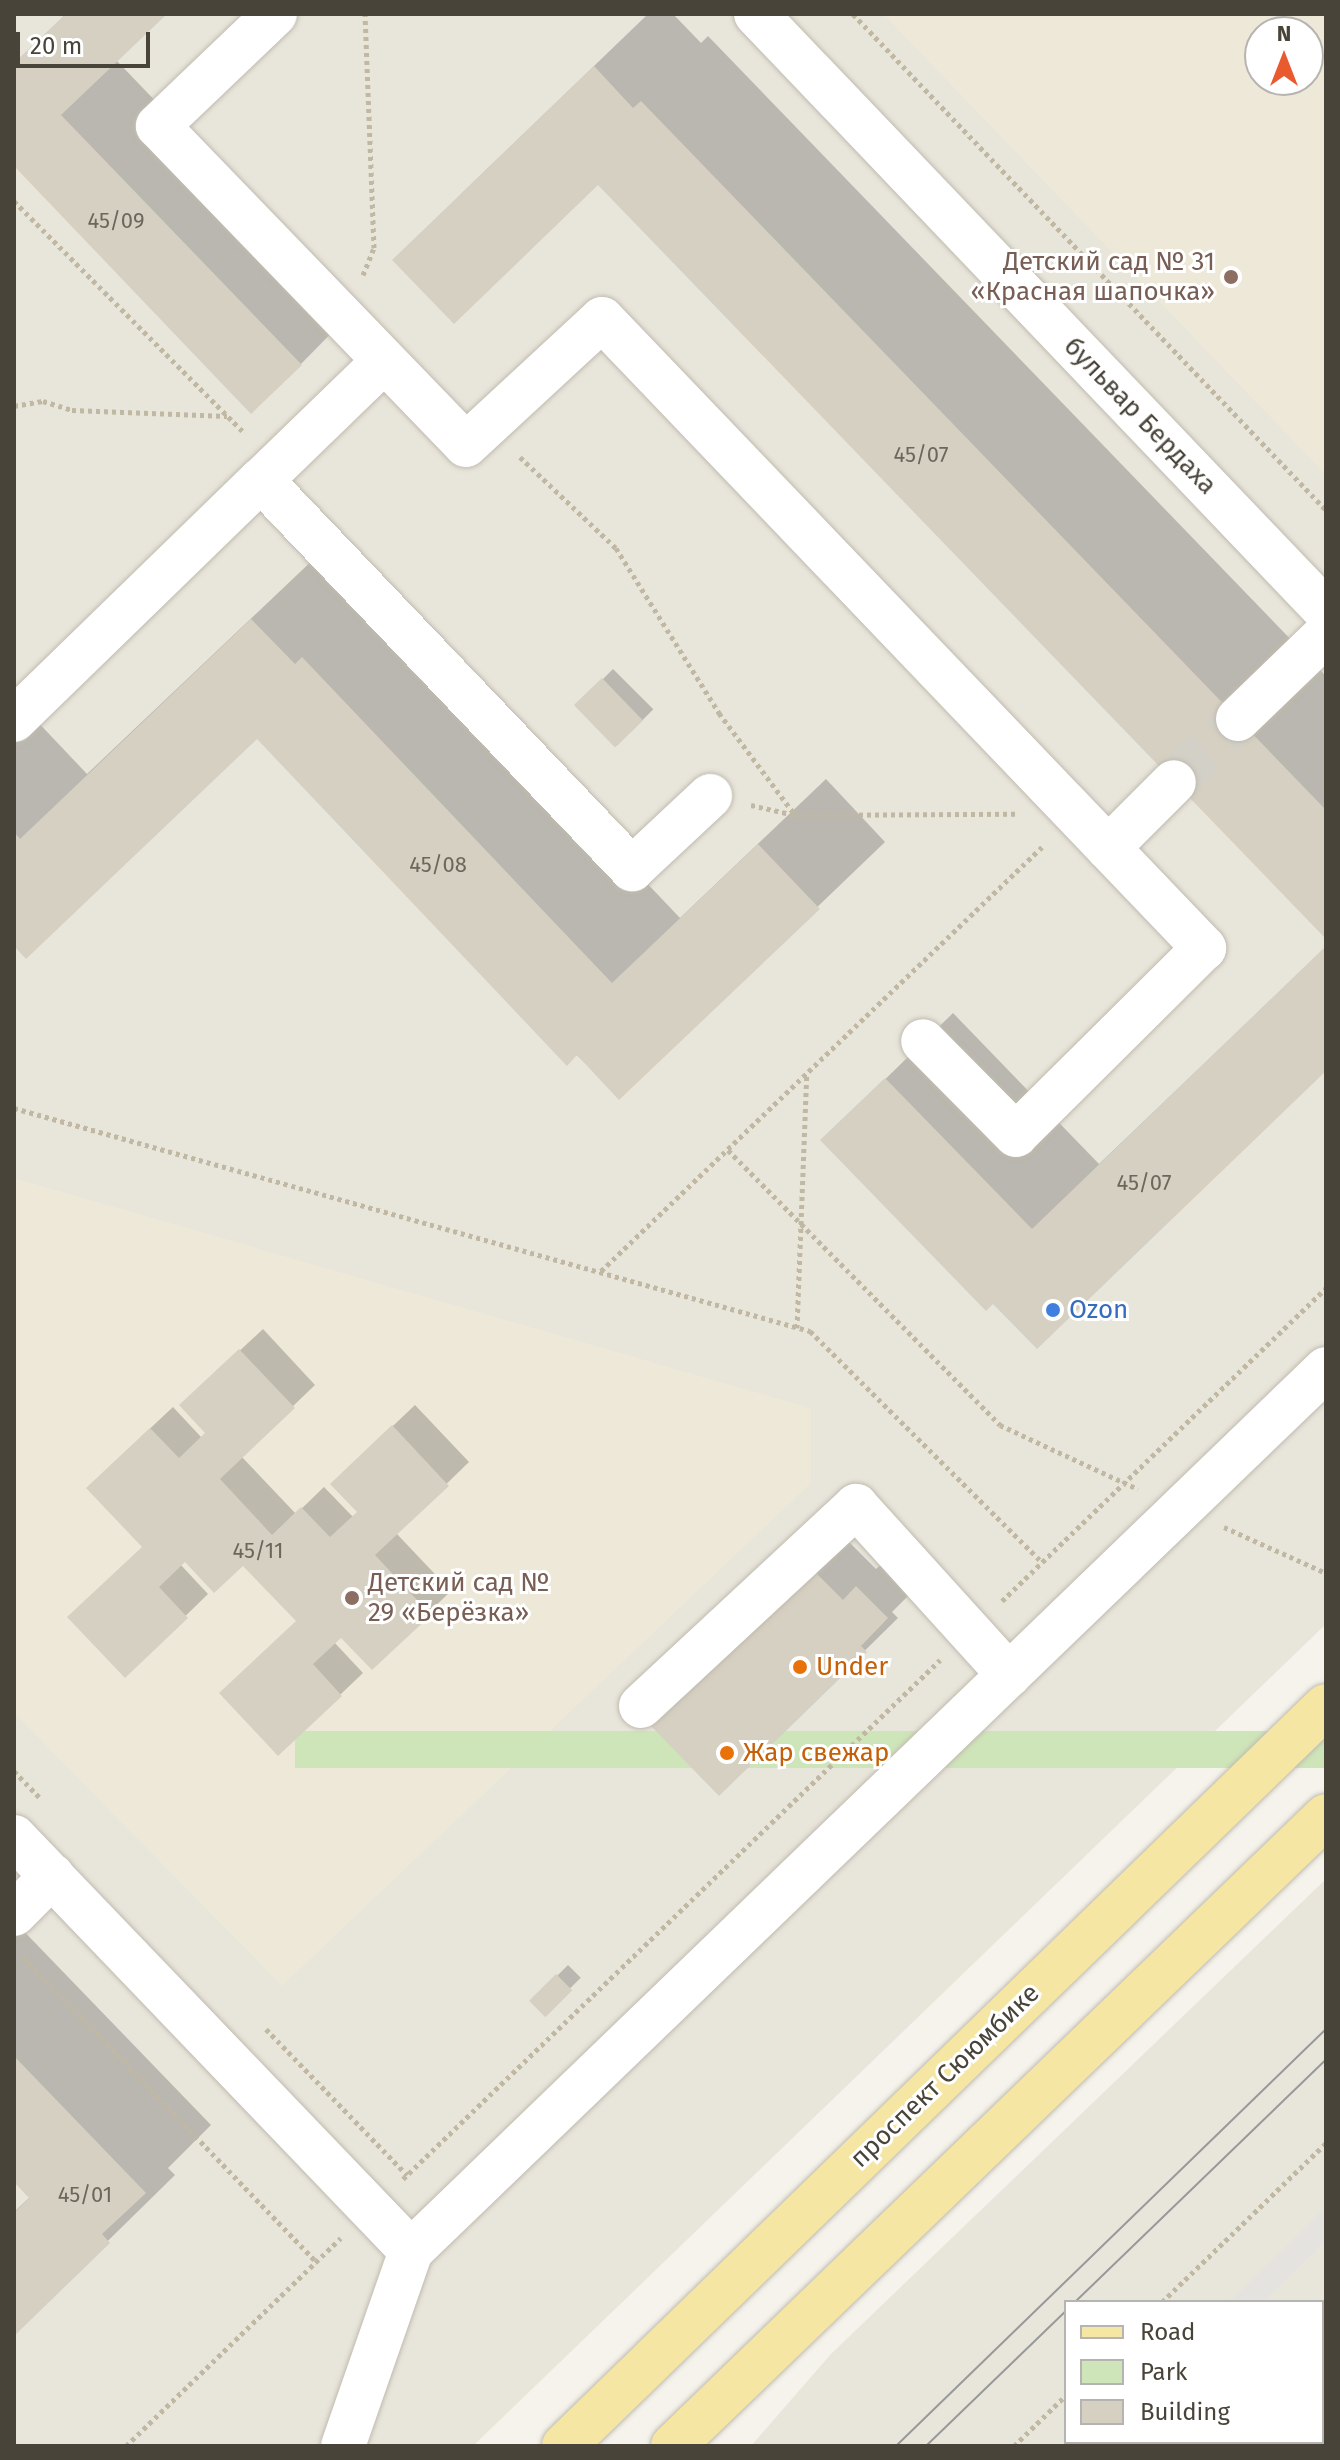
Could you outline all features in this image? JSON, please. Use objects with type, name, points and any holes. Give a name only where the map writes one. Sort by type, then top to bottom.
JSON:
[{"type":"main road","name":"проспект Сююмбике","points":[[564,2446],[1326,1706]]},
{"type":"main road","points":[[673,2446],[1326,1816]]},
{"type":"street","points":[[275,14],[158,126],[466,445],[602,319],[1204,948],[1016,1135],[923,1041]]},
{"type":"street","name":"бульвар Бердаха","points":[[756,14],[1326,611]]},
{"type":"street","points":[[14,720],[384,361]]},
{"type":"street","points":[[269,473],[632,869],[710,796]]},
{"type":"street","points":[[1238,719],[1326,634]]},
{"type":"street","points":[[1108,848],[1174,782]]},
{"type":"street","points":[[343,2446],[411,2251],[1326,1369]]},
{"type":"street","points":[[641,1706],[856,1506],[1009,1675]]},
{"type":"street","points":[[14,1837],[411,2251]]},
{"type":"street","points":[[14,1914],[52,1876]]},
{"type":"path","points":[[345,319],[374,248],[365,14]]},
{"type":"path","points":[[853,14],[1326,510]]},
{"type":"path","points":[[14,201],[228,417],[269,473]]},
{"type":"path","points":[[14,406],[43,401],[72,410],[228,417]]},
{"type":"path","points":[[488,425],[616,548],[719,713],[795,815]]},
{"type":"path","points":[[710,796],[795,815],[1076,814]]},
{"type":"path","points":[[600,1272],[1076,814]]},
{"type":"path","points":[[797,1328],[807,1073]]},
{"type":"path","points":[[14,1108],[810,1331],[1042,1562]]},
{"type":"path","points":[[728,1150],[1000,1425],[1124,1483]]},
{"type":"path","points":[[126,2446],[1326,1288]]},
{"type":"path","points":[[14,1948],[317,2262]]},
{"type":"path","points":[[1164,2300],[1326,2143]]},
{"type":"path","points":[[1014,2446],[1064,2397]]},
{"type":"shaded area","points":[[14,14],[1326,14],[1326,1624],[473,2446],[14,2446]]},
{"type":"shaded area","name":"Детский сад № 31 «Красная шапочка»","points":[[883,14],[1326,14],[1326,475]]},
{"type":"shaded area","name":"Детский сад № 29 «Берёзка»","points":[[14,1178],[811,1408],[811,1483],[282,1986],[14,1713]]},
{"type":"shaded area","points":[[1326,1879],[1326,2446],[751,2446],[831,2354]]},
{"type":"shaded area","points":[[1326,2207],[1326,2241],[1265,2300],[1231,2300]]},
{"type":"green space","points":[[295,1731],[1326,1731],[1326,1768],[295,1768]]},
{"type":"building","points":[[66,14],[167,14],[61,115],[302,365],[251,414],[14,166],[14,63]]},
{"type":"building","points":[[594,66],[633,108],[641,101],[1326,810],[1326,939],[598,185],[454,324],[392,260]]},
{"type":"building","points":[[251,619],[295,664],[302,657],[612,983],[758,844],[820,909],[619,1100],[577,1055],[567,1066],[257,739],[26,959],[14,946],[14,832],[20,839]]},
{"type":"building","points":[[602,678],[643,720],[615,748],[574,705]]},
{"type":"building","points":[[1326,946],[1326,1071],[1037,1349],[993,1304],[986,1311],[820,1140],[885,1078],[1032,1229]]},
{"type":"building","points":[[239,1349],[295,1408],[220,1479],[272,1535],[301,1507],[330,1537],[357,1512],[330,1484],[392,1425],[449,1486],[375,1555],[431,1615],[372,1670],[341,1638],[313,1664],[342,1696],[278,1756],[219,1693],[296,1621],[243,1566],[214,1593],[185,1562],[159,1587],[188,1618],[125,1678],[67,1617],[142,1547],[86,1488],[150,1428],[179,1458],[205,1433],[179,1405]]},
{"type":"building","points":[[815,1572],[843,1600],[856,1586],[888,1618],[861,1646],[867,1652],[719,1796],[646,1721]]},
{"type":"building","points":[[556,1974],[572,1990],[545,2017],[529,2001]]},
{"type":"building","points":[[14,2056],[146,2193],[102,2234],[110,2243],[14,2336],[14,2213],[29,2198],[14,2182]]},
{"type":"building","points":[[1326,2306],[1326,2433],[1324,2433]]},
{"type":"building","points":[[1183,2444],[1249,2444],[1181,2446]]},
{"type":"tunnel","points":[[1174,782],[1238,719]]},
{"type":"tram line","points":[[896,2446],[1326,2029]]},
{"type":"tram line","points":[[1077,2300],[1326,2060]]},
{"type":"tram line","points":[[926,2446],[1064,2313]]},
{"type":"place","name":"Детский сад № 31 «Красная шапочка»","points":[[1231,277]]},
{"type":"place","name":"Ozon","points":[[1053,1310]]},
{"type":"place","name":"Детский сад № 29 «Берёзка»","points":[[352,1598]]},
{"type":"place","name":"Under","points":[[800,1667]]},
{"type":"place","name":"Жар свежар","points":[[727,1753]]}]
